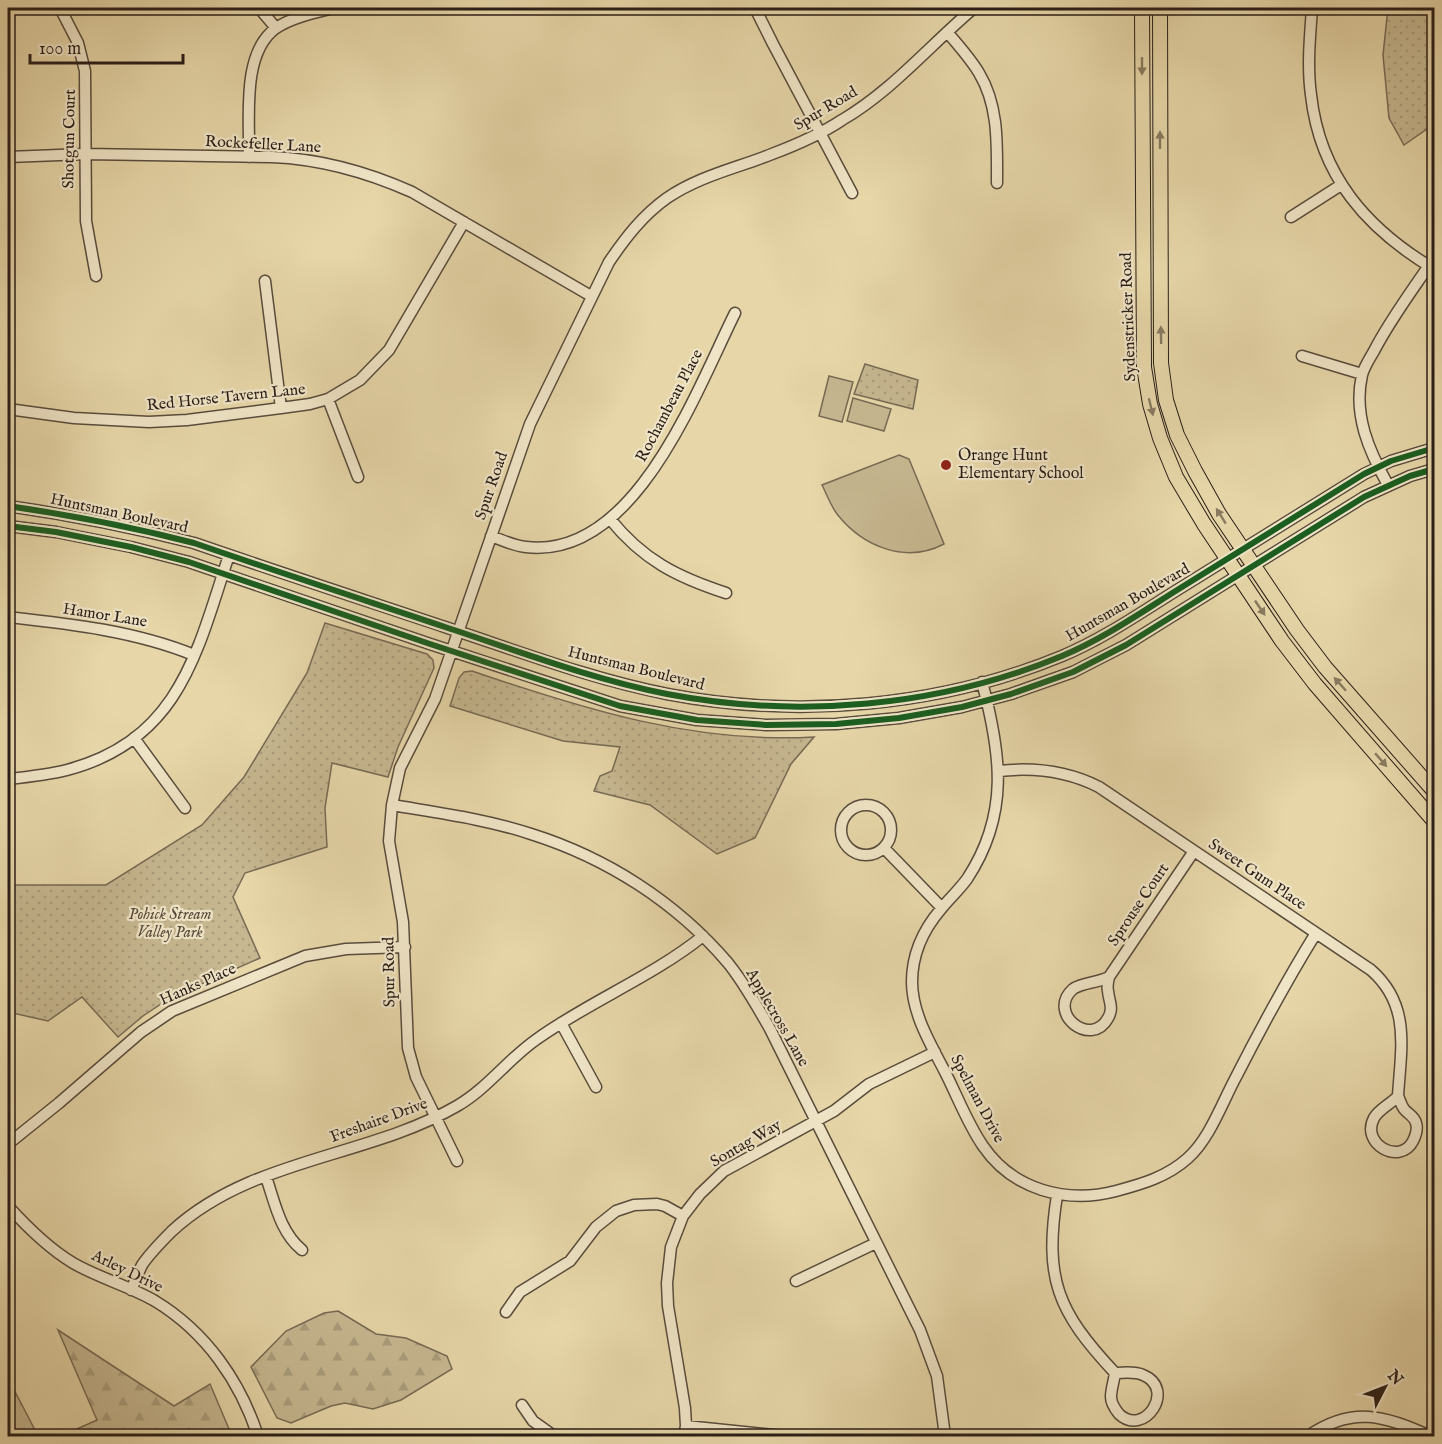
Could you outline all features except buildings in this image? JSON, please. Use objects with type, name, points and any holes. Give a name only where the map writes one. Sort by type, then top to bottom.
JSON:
[{"type":"main road","name":"Sydenstricker Road","points":[[1142,8],[1143,335],[1147,386],[1160,438],[1176,477],[1282,641],[1434,821]]},
{"type":"main road","name":"Sydenstricker Road","points":[[1160,8],[1160,333],[1166,400],[1177,435],[1195,471],[1253,566],[1297,630],[1325,667],[1434,791]]},
{"type":"street","name":"Shotgun Court","points":[[60,8],[78,43],[85,71],[86,221],[96,276]]},
{"type":"street","points":[[259,8],[276,28]]},
{"type":"street","points":[[249,157],[252,66],[260,48],[276,28],[292,20],[334,8]]},
{"type":"street","points":[[755,8],[852,193]]},
{"type":"street","name":"Spur Road","points":[[457,1161],[416,1077],[408,1048],[402,910],[389,841],[392,805],[400,768],[435,699],[530,424],[609,262],[626,237],[645,216],[666,198],[703,178],[773,154],[843,120],[866,103],[974,8]]},
{"type":"street","points":[[1312,8],[1309,77],[1314,117],[1327,157],[1341,185],[1367,217],[1411,255],[1433,265],[1382,336],[1362,374],[1361,415],[1366,440],[1388,485]]},
{"type":"street","points":[[947,32],[979,73],[989,95],[996,130],[997,183]]},
{"type":"street","name":"Rockefeller Lane","points":[[8,157],[85,154],[297,158],[364,172],[412,192],[591,296]]},
{"type":"street","points":[[1292,217],[1341,185]]},
{"type":"street","name":"Red Horse Tavern Lane","points":[[8,409],[125,422],[187,420],[310,404],[328,399],[360,380],[389,350],[464,222]]},
{"type":"street","points":[[265,281],[282,408]]},
{"type":"street","name":"Rochambeau Place","points":[[491,536],[528,547],[552,546],[575,541],[610,519],[636,492],[664,455],[735,313]]},
{"type":"street","points":[[1302,356],[1362,374]]},
{"type":"street","points":[[328,399],[358,477]]},
{"type":"street","name":"Huntsman Boulevard","points":[[8,506],[59,513],[135,528],[194,543],[459,632],[611,680],[664,693],[729,703],[795,707],[867,703],[925,695],[982,682],[1045,663],[1084,646],[1378,466],[1434,448]]},
{"type":"street","name":"Huntsman Boulevard","points":[[8,526],[56,532],[131,547],[223,573],[620,706],[697,720],[766,725],[836,724],[909,717],[987,701],[1051,681],[1093,663],[1126,645],[1388,485],[1434,469]]},
{"type":"street","points":[[610,519],[625,537],[654,562],[684,579],[726,593]]},
{"type":"street","points":[[8,779],[54,773],[86,764],[134,738],[158,717],[186,676],[206,628],[229,555]]},
{"type":"street","name":"Hamor Lane","points":[[8,617],[136,635],[194,655]]},
{"type":"street","name":"Spelman Drive","points":[[982,682],[996,744],[999,771],[997,797],[986,842],[967,879],[930,922],[913,963],[912,981],[916,1010],[935,1052],[975,1132],[992,1156],[1007,1171],[1024,1182],[1057,1195],[1091,1196],[1132,1187],[1163,1176],[1190,1156],[1209,1128],[1279,993],[1316,933]]},
{"type":"street","points":[[134,738],[185,808]]},
{"type":"street","name":"Sweet Gum Place","points":[[999,771],[1027,769],[1052,771],[1086,781],[1115,797],[1371,970],[1384,983],[1394,1000],[1400,1017],[1402,1035],[1398,1096]]},
{"type":"street","name":"Applecross Lane","points":[[392,805],[507,827],[532,834],[582,854],[652,893],[682,916],[728,963],[754,1000],[930,1354],[941,1392],[945,1437]]},
{"type":"street","points":[[860,806],[874,806],[881,810],[891,828],[891,835],[884,848],[872,855],[864,855],[857,854],[846,845],[841,832],[848,812],[860,806]]},
{"type":"street","points":[[884,848],[942,908]]},
{"type":"street","name":"Sprouse Court","points":[[1109,977],[1194,850]]},
{"type":"street","name":"Freshaire Drive","points":[[131,1290],[148,1258],[185,1219],[207,1203],[233,1188],[411,1128],[436,1117],[474,1095],[530,1044],[561,1023],[680,955],[703,936]]},
{"type":"street","name":"Hanks Place","points":[[8,1144],[141,1032],[172,1011],[305,956],[346,949],[405,947]]},
{"type":"street","points":[[1109,977],[1107,990],[1112,1009],[1109,1017],[1099,1028],[1093,1030],[1074,1025],[1067,1017],[1064,1008],[1068,996],[1080,985],[1095,983],[1109,977]]},
{"type":"street","points":[[561,1023],[596,1087]]},
{"type":"street","name":"Sontag Way","points":[[685,1431],[685,1408],[668,1306],[667,1283],[672,1247],[683,1216],[700,1194],[724,1172],[834,1112],[869,1084],[935,1052]]},
{"type":"street","points":[[1398,1096],[1404,1109],[1416,1123],[1417,1134],[1411,1145],[1401,1152],[1391,1152],[1373,1140],[1371,1129],[1374,1118],[1391,1105],[1398,1096]]},
{"type":"street","points":[[266,1177],[285,1230],[292,1242],[302,1250]]},
{"type":"street","points":[[1057,1195],[1051,1244],[1053,1271],[1060,1296],[1079,1332],[1115,1373],[1144,1375],[1153,1382],[1158,1398],[1156,1405],[1147,1416],[1134,1420],[1125,1418],[1113,1407],[1111,1397],[1115,1373]]},
{"type":"street","points":[[506,1312],[520,1292],[570,1261],[596,1227],[616,1211],[634,1205],[657,1204],[683,1216]]},
{"type":"street","name":"Arley Drive","points":[[8,1206],[39,1238],[73,1263],[154,1301],[175,1315],[217,1357],[238,1389],[258,1437]]},
{"type":"street","points":[[796,1281],[876,1242]]},
{"type":"street","points":[[522,1405],[533,1421],[554,1437]]},
{"type":"street","points":[[1308,1437],[1336,1422],[1356,1417],[1371,1417],[1390,1420],[1430,1437]]},
{"type":"street","points":[[685,1431],[784,1437]]},
{"type":"green space","points":[[1388,8],[1434,8],[1434,124],[1404,145],[1389,118],[1383,55]]},
{"type":"green space","points":[[865,364],[918,380],[913,409],[854,394]]},
{"type":"green space","points":[[829,376],[853,382],[842,422],[819,416]]},
{"type":"green space","points":[[853,398],[891,409],[884,431],[847,421]]},
{"type":"green space","points":[[899,455],[909,459],[944,544],[930,550],[900,552],[872,543],[848,526],[837,514],[822,485]]},
{"type":"green space","name":"Pohick Stream Valley Park","points":[[325,623],[427,654],[433,660],[434,668],[398,747],[388,777],[332,763],[325,808],[327,847],[245,873],[233,897],[260,958],[170,998],[143,1016],[118,1037],[82,997],[48,1021],[8,1012],[8,885],[106,885],[202,825],[244,777],[307,673]]},
{"type":"green space","points":[[472,671],[556,698],[640,721],[726,735],[770,738],[814,737],[791,764],[755,838],[717,854],[650,805],[594,791],[600,776],[612,771],[620,747],[563,741],[450,706],[459,678],[464,672]]},
{"type":"green space","points":[[338,1311],[376,1334],[406,1338],[447,1356],[452,1369],[401,1400],[373,1409],[345,1403],[331,1406],[291,1423],[277,1418],[251,1367],[286,1331],[324,1313]]},
{"type":"green space","points":[[58,1330],[174,1406],[210,1384],[232,1436],[61,1436],[97,1420]]},
{"type":"green space","points":[[8,1378],[38,1436],[8,1436]]},
{"type":"cycle path","points":[[8,506],[101,522],[194,543],[555,664],[639,688],[717,702],[767,706],[868,704],[967,687],[1062,656],[1124,624],[1364,474],[1391,461],[1434,448]]},
{"type":"cycle path","points":[[8,526],[56,532],[131,547],[189,562],[620,706],[697,720],[766,725],[836,724],[899,718],[962,707],[1011,694],[1073,672],[1126,645],[1364,497],[1410,476],[1434,469]]},
{"type":"place","name":"Orange Hunt Elementary School","points":[[946,465]]}]
